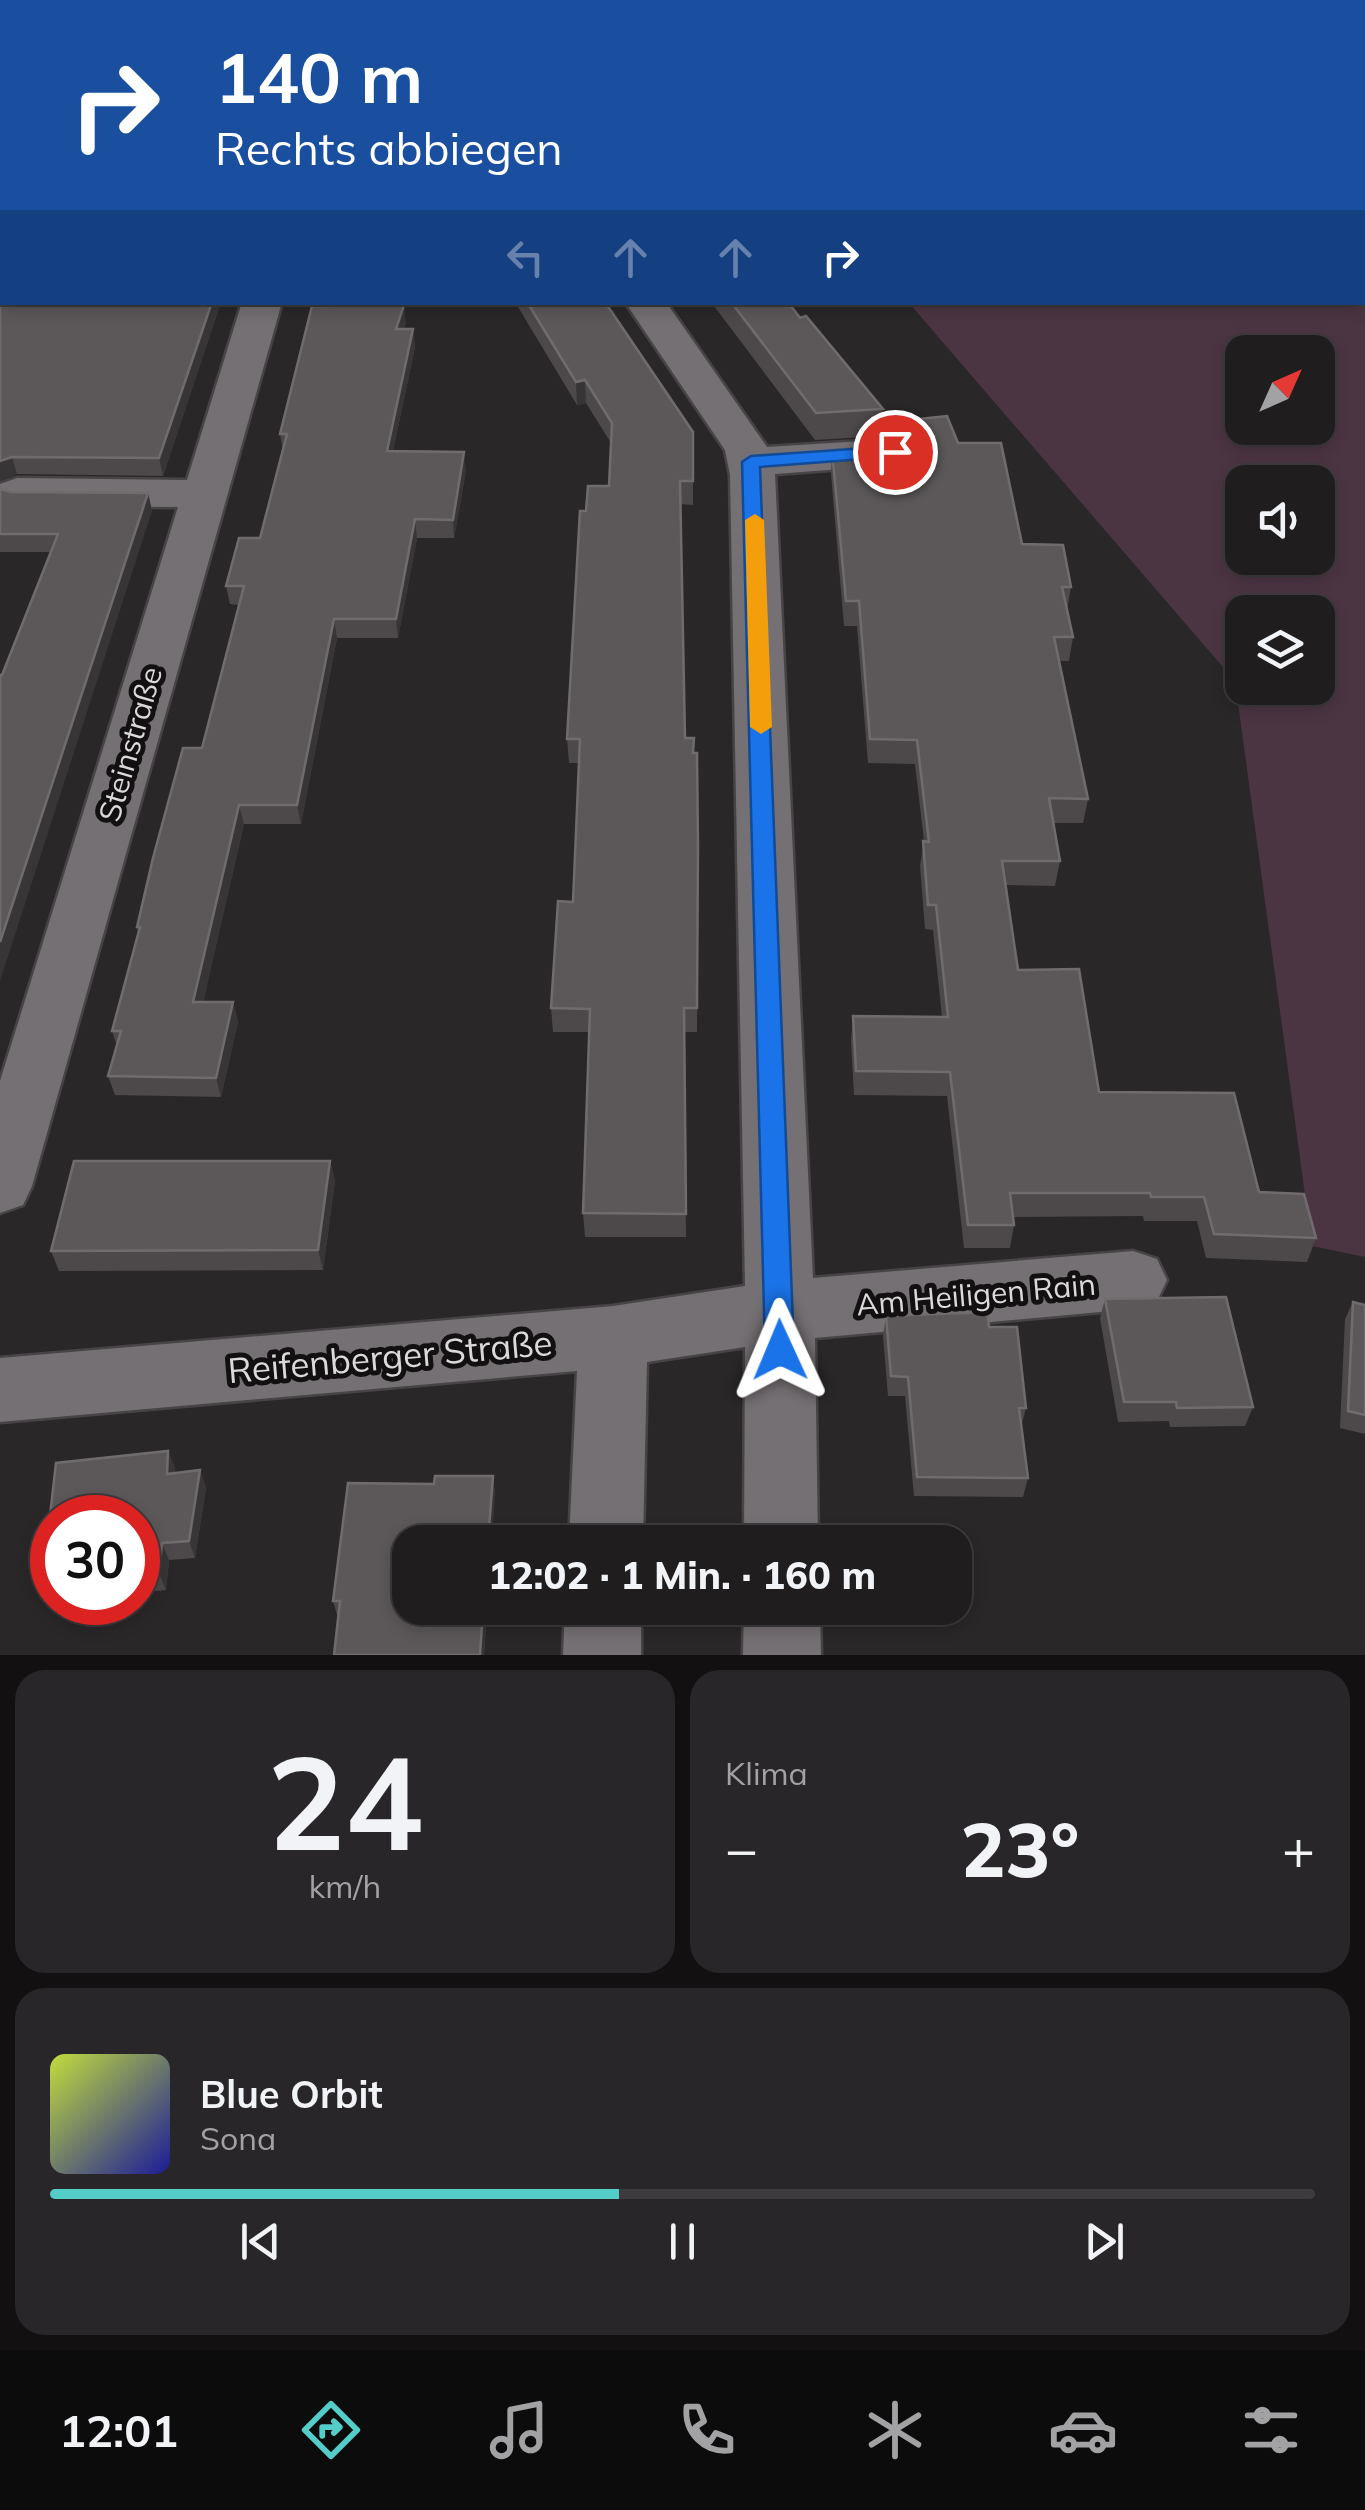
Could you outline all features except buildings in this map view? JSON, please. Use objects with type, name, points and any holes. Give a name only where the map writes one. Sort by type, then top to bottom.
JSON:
[{"type":"street","name":"Steinstraße","points":[[0,1186],[261,305]]},
{"type":"street","points":[[648,305],[747,450],[751,462],[780,1311],[781,1525]]},
{"type":"street","points":[[751,462],[895,452]]},
{"type":"street","points":[[17,492],[204,494]]},
{"type":"street","name":"Am Heiligen Rain","points":[[780,1311],[1133,1280]]},
{"type":"street","name":"Reifenberger Straße","points":[[0,1390],[613,1337],[780,1311]]},
{"type":"street","points":[[607,1525],[613,1337]]},
{"type":"street","points":[[602,1655],[603,1625]]},
{"type":"street","points":[[782,1625],[782,1655]]},
{"type":"shaded area","points":[[911,305],[1365,305],[1365,1257],[1312,1246],[1238,705],[1335,705],[1335,595],[1225,595],[1225,669]]},
{"type":"slow traffic","points":[[755,520],[761,727]]},
{"type":"route","points":[[780,1350],[751,462],[895,452]]}]
